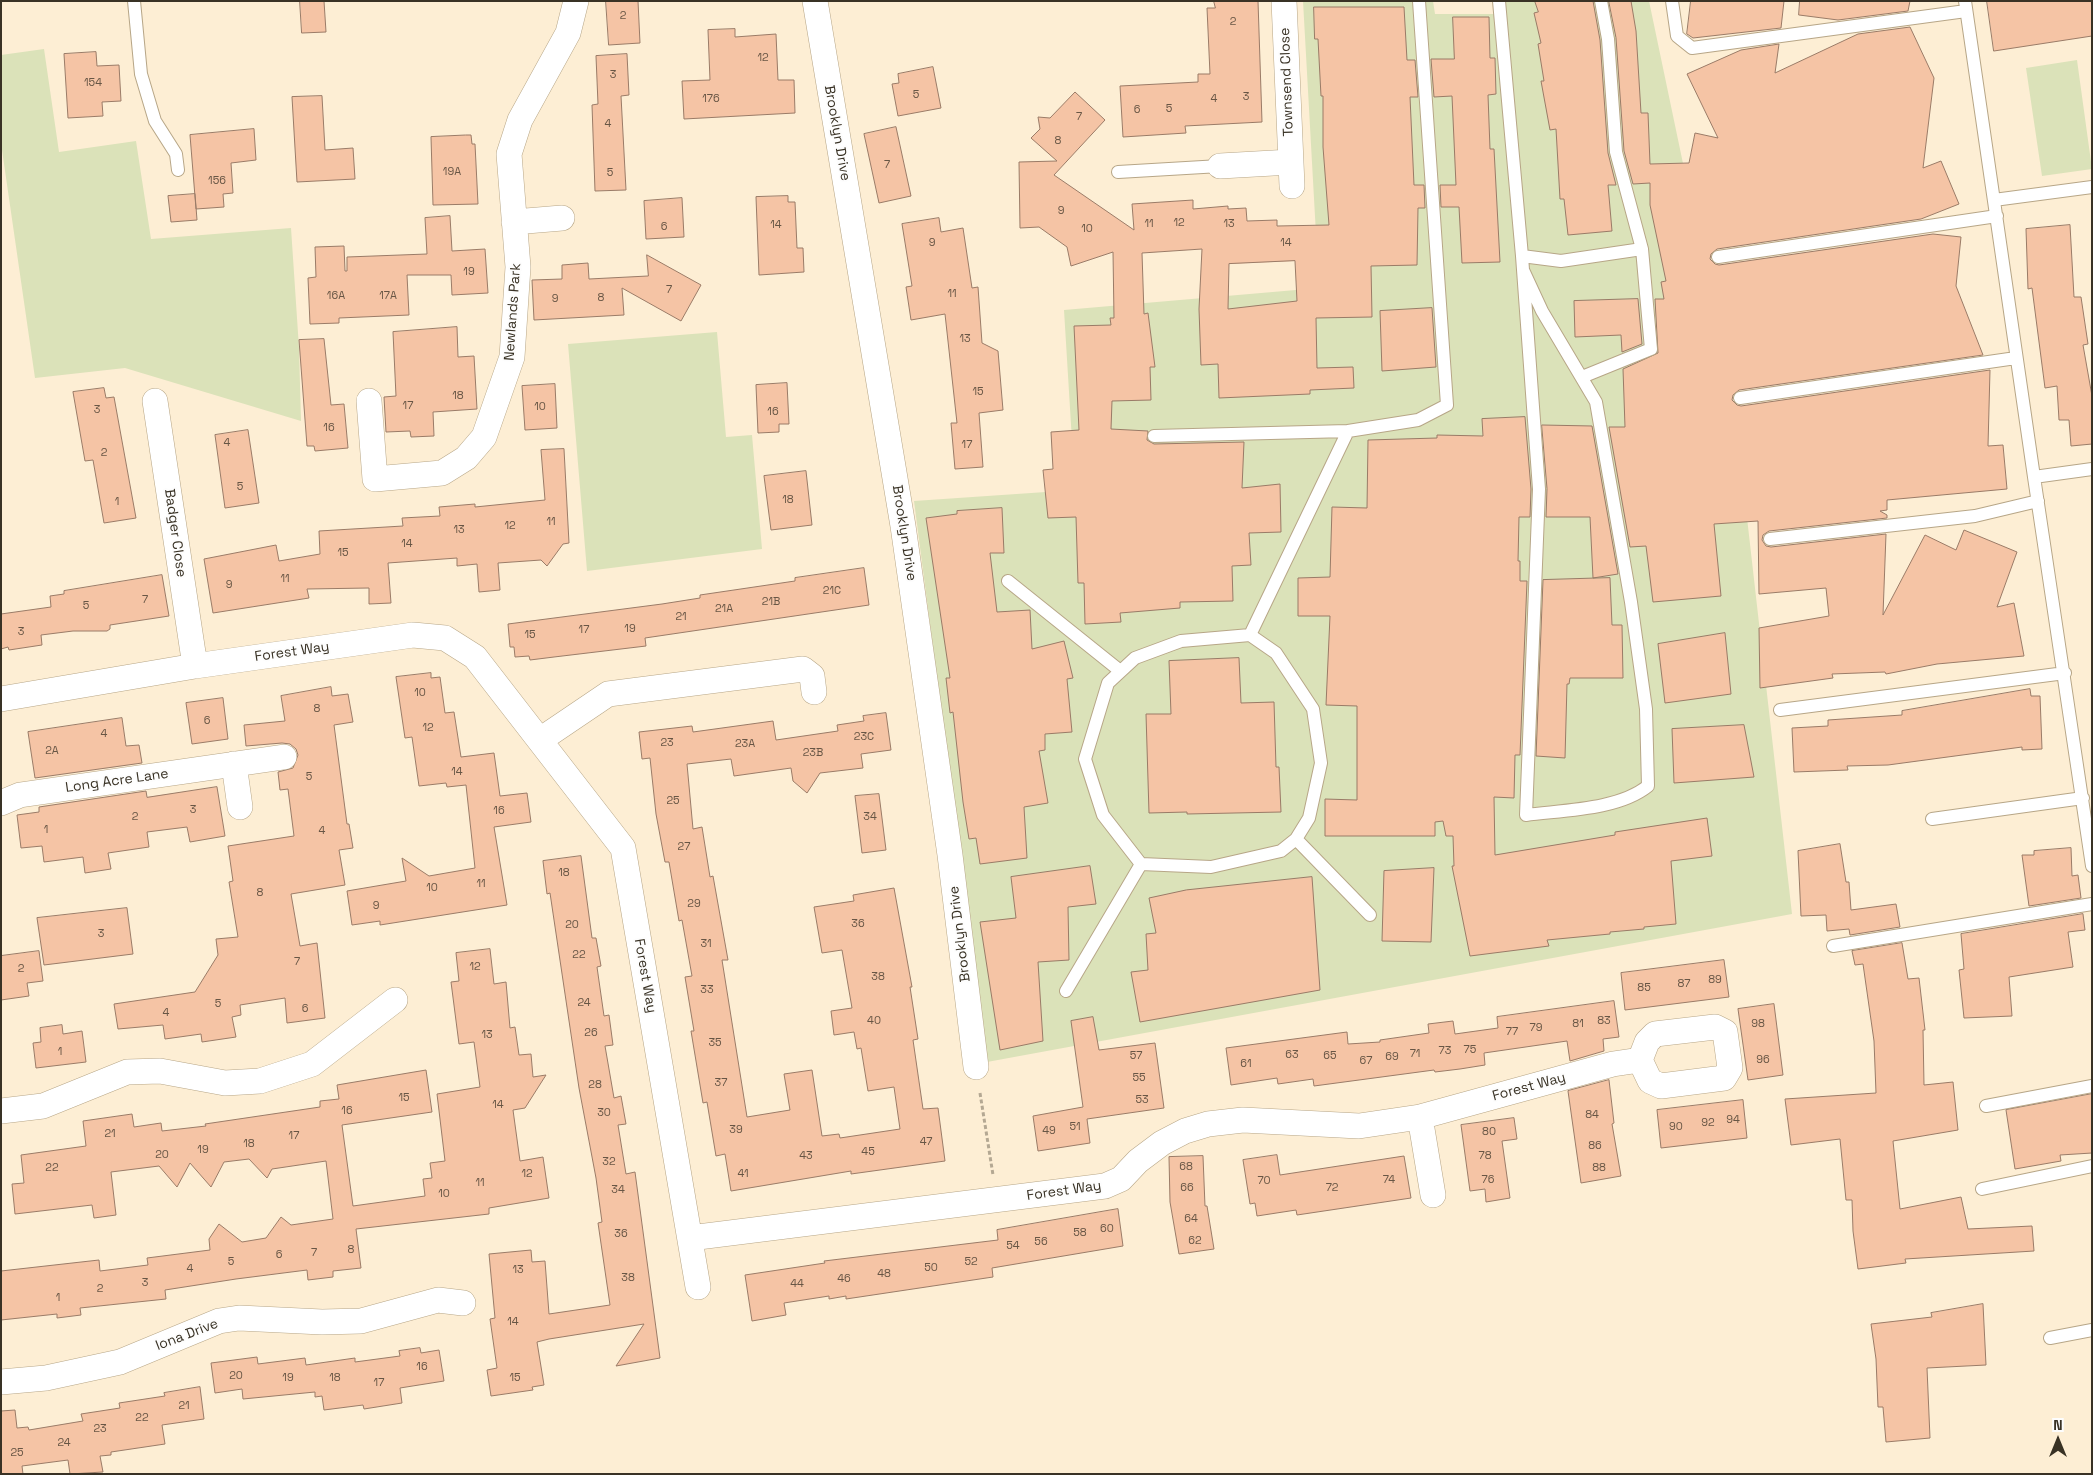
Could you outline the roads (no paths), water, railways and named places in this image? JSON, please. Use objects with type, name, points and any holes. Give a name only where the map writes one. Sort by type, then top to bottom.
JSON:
[{"type":"street","name":"Newlands Park","points":[[369,402],[375,479],[442,473],[466,458],[484,437],[512,357],[518,266],[509,154],[520,120],[568,33],[576,1]]},
{"type":"street","name":"Brooklyn Drive","points":[[815,1],[903,526],[950,855],[976,1067]]},
{"type":"street","name":"Townsend Close","points":[[1220,166],[1291,174],[1284,1]]},
{"type":"street","points":[[514,222],[562,218]]},
{"type":"street","name":"Badger Close","points":[[155,401],[194,666]]},
{"type":"street","name":"Forest Way","points":[[1,699],[194,666],[413,635],[445,638],[475,657],[623,848],[698,1287]]},
{"type":"street","points":[[540,740],[608,694],[803,669],[812,676],[814,692]]},
{"type":"street","name":"Long Acre Lane","points":[[1,803],[20,795],[284,757]]},
{"type":"street","points":[[234,764],[240,807]]},
{"type":"street","points":[[1,1111],[43,1106],[127,1072],[160,1071],[225,1083],[260,1080],[312,1064],[396,1000]]},
{"type":"street","name":"Forest Way","points":[[690,1238],[1105,1186],[1121,1180],[1138,1161],[1162,1143],[1185,1131],[1208,1124],[1243,1120],[1359,1126],[1420,1117],[1613,1064],[1640,1060]]},
{"type":"street","points":[[1420,1117],[1433,1195]]},
{"type":"street","name":"Iona Drive","points":[[1,1382],[46,1378],[120,1362],[219,1321],[239,1318],[322,1322],[361,1321],[431,1302],[463,1303]]},
{"type":"lane","points":[[134,1],[141,74],[155,121],[176,154],[178,170]]},
{"type":"lane","points":[[1154,436],[1348,431],[1418,420],[1447,405],[1419,1]]},
{"type":"lane","points":[[1499,1],[1522,256],[1523,270],[1539,489],[1526,815],[1618,802],[1636,795],[1648,786],[1646,709],[1596,402],[1542,311],[1523,270]]},
{"type":"lane","points":[[1582,377],[1651,349],[1642,249],[1616,152],[1608,39],[1601,1]]},
{"type":"lane","points":[[1672,1],[1677,36],[1692,48],[1966,6],[2016,358],[2065,673],[2092,866]]},
{"type":"lane","points":[[1118,172],[1220,166]]},
{"type":"lane","points":[[1994,200],[2092,187]]},
{"type":"lane","points":[[1718,257],[1996,216]]},
{"type":"lane","points":[[1522,256],[1561,261],[1642,249]]},
{"type":"lane","points":[[1740,398],[2016,358]]},
{"type":"lane","points":[[1250,635],[1348,431]]},
{"type":"lane","points":[[2034,477],[2092,468]]},
{"type":"lane","points":[[1770,539],[1975,516],[2038,501]]},
{"type":"lane","points":[[1008,581],[1119,670]]},
{"type":"lane","points":[[1250,635],[1276,653],[1313,709],[1321,763],[1309,818],[1296,839],[1281,851],[1211,867],[1141,864],[1103,815],[1084,760],[1108,682],[1119,670],[1135,658],[1181,641],[1250,635]]},
{"type":"lane","points":[[1780,710],[2065,673]]},
{"type":"lane","points":[[1932,819],[2083,798]]},
{"type":"lane","points":[[1296,839],[1370,915]]},
{"type":"lane","points":[[1066,991],[1141,864]]},
{"type":"lane","points":[[1833,946],[2092,904]]},
{"type":"lane","points":[[1986,1106],[2092,1086]]},
{"type":"lane","points":[[1982,1189],[2092,1166]]},
{"type":"lane","points":[[2050,1338],[2092,1330]]}]
